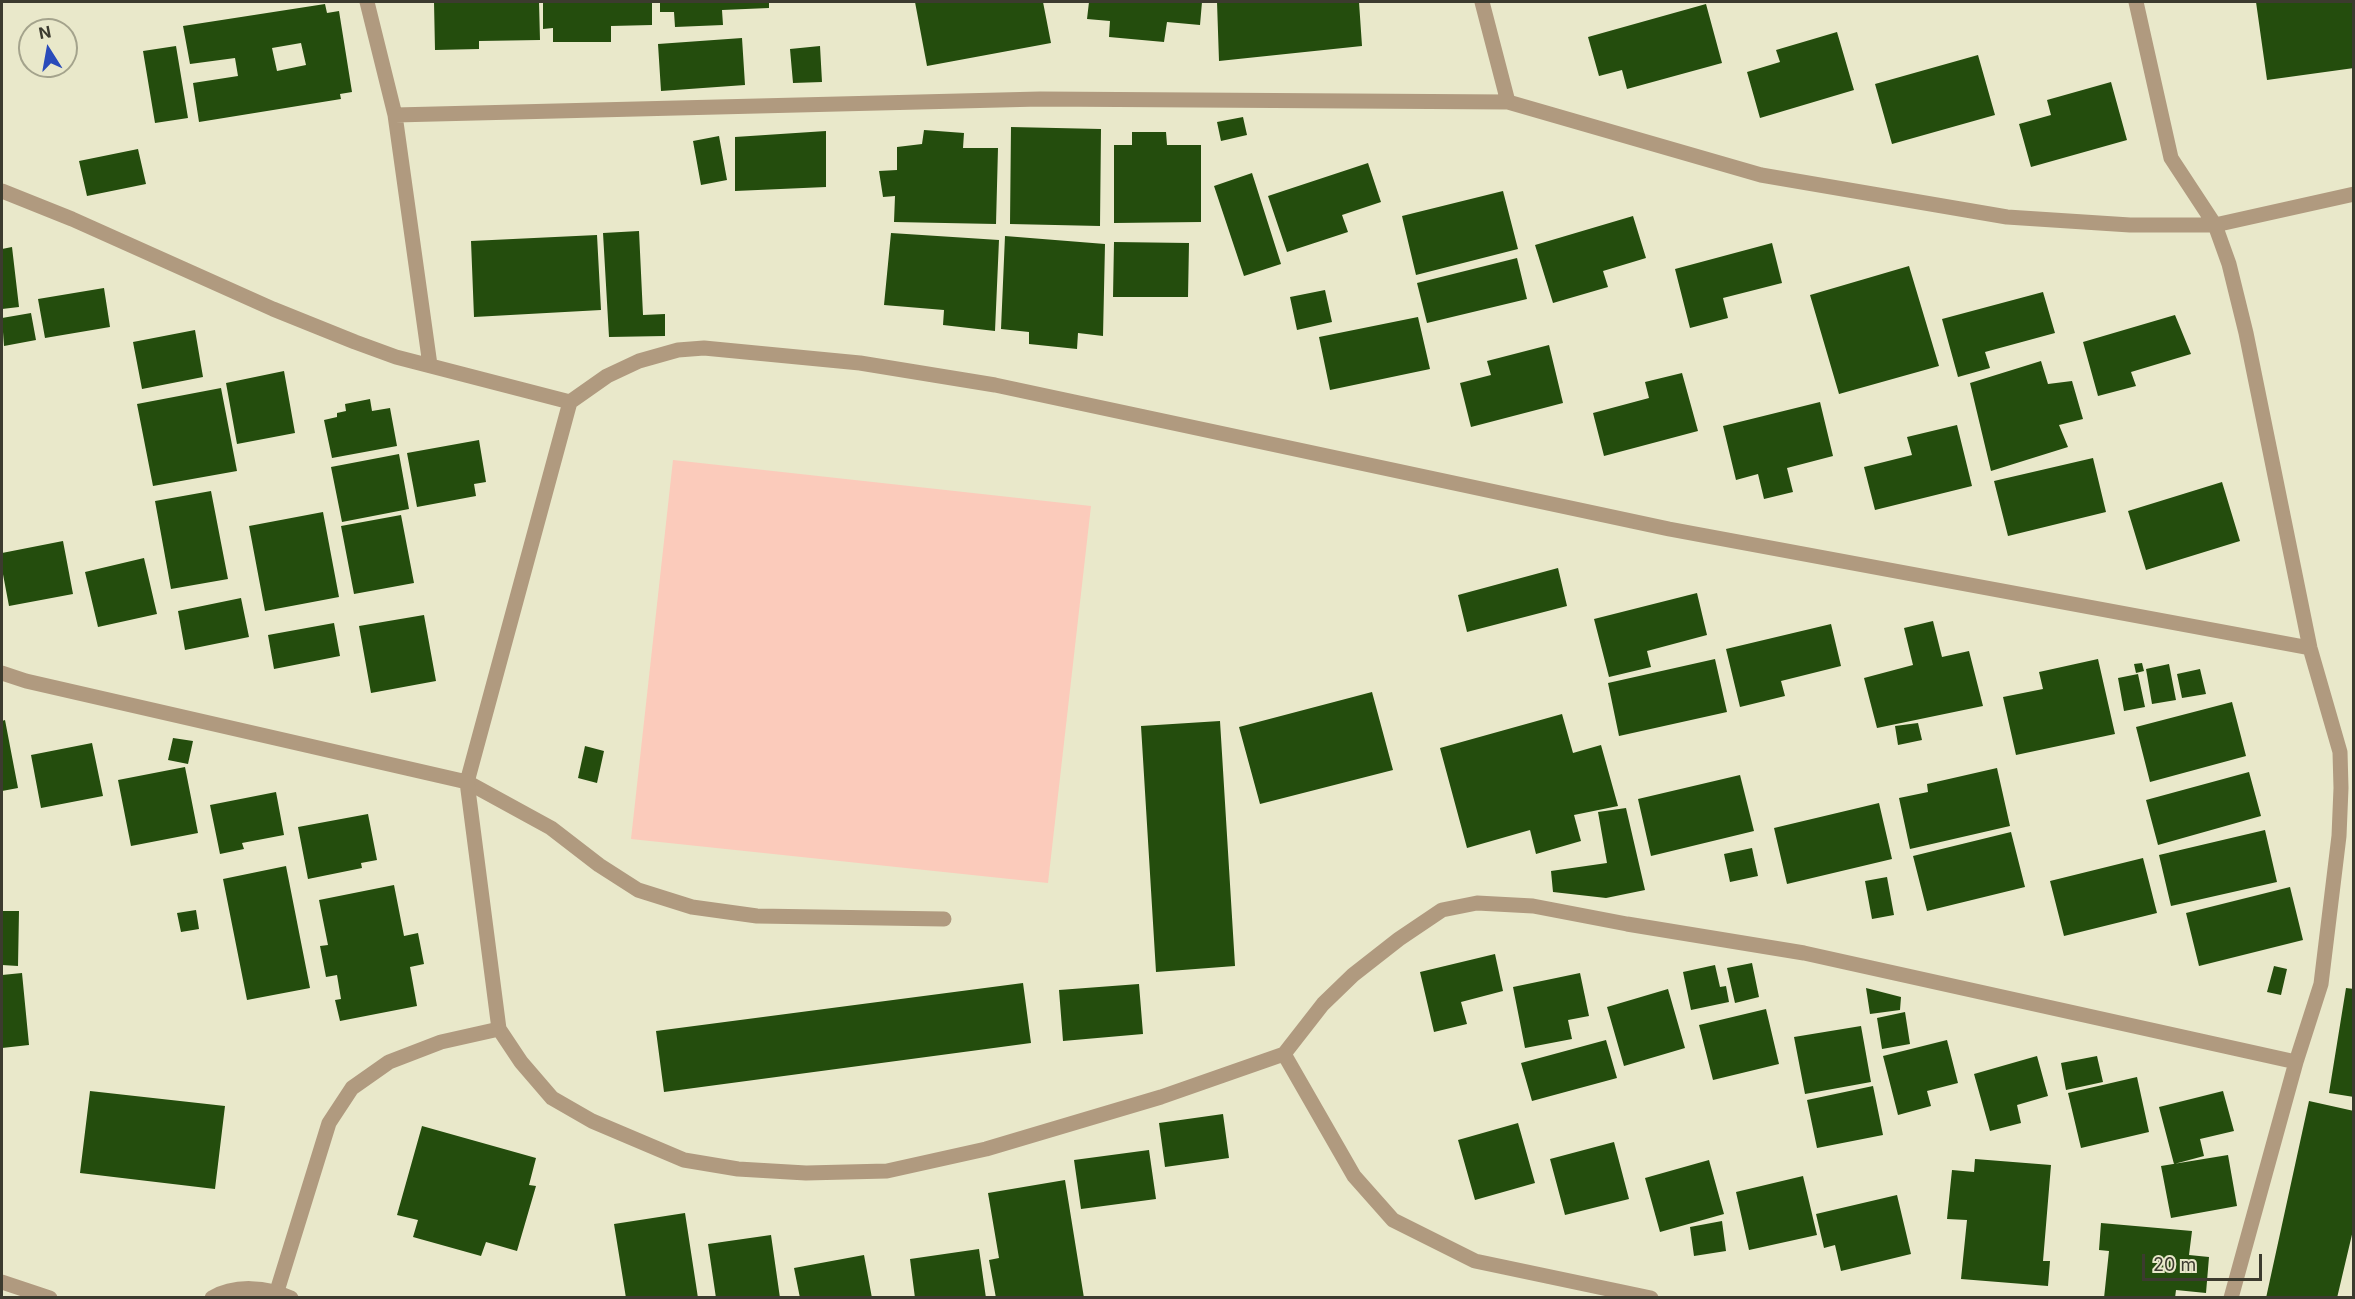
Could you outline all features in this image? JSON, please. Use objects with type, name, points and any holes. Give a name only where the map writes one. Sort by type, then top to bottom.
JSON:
[{"type":"street","points":[[367,2],[395,115],[430,365]]},
{"type":"street","points":[[1482,2],[1508,102]]},
{"type":"street","points":[[2136,2],[2171,158],[2215,225],[2229,264],[2246,333],[2310,648],[2347,753],[2341,788],[2339,836],[2321,984],[2296,1062],[2231,1298]]},
{"type":"street","points":[[395,115],[1040,99],[1508,102],[1761,175],[2007,217],[2130,225],[2215,225],[2354,194]]},
{"type":"street","points":[[2,191],[72,219],[273,309],[396,357],[570,402]]},
{"type":"street","points":[[2296,1062],[1804,953],[1533,906],[1477,903],[1442,910],[1399,939],[1353,975],[1323,1004],[1284,1054],[1161,1097],[986,1149],[887,1171],[806,1173],[738,1169],[684,1160],[644,1145],[592,1121],[552,1098],[521,1062],[499,1029],[467,782],[570,402],[607,376],[639,361],[678,350],[704,348],[860,363],[995,385],[1669,529],[2310,648]]},
{"type":"street","points":[[2,673],[38,684],[467,782],[551,828],[599,865],[638,890],[692,907],[757,916],[944,919]]},
{"type":"street","points":[[212,1298],[246,1288],[284,1294],[329,1123],[352,1088],[389,1062],[441,1042],[499,1029]]},
{"type":"street","points":[[1284,1054],[1354,1176],[1393,1220],[1474,1261],[1651,1298]]},
{"type":"street","points":[[2,1282],[50,1298]]},
{"type":"shaded area","points":[[673,460],[1091,506],[1048,883],[631,839]]},
{"type":"building","points":[[434,2],[539,2],[540,40],[479,41],[479,49],[435,50]]},
{"type":"building","points":[[543,2],[652,2],[652,25],[611,26],[611,42],[553,42],[553,28],[543,29]]},
{"type":"building","points":[[660,2],[769,2],[769,8],[722,10],[723,25],[675,27],[674,12],[660,12]]},
{"type":"building","points":[[915,2],[1043,2],[1051,43],[927,66]]},
{"type":"building","points":[[1089,2],[1202,2],[1200,25],[1167,22],[1164,42],[1109,37],[1110,21],[1087,19]]},
{"type":"building","points":[[1217,2],[1359,2],[1362,46],[1219,61]]},
{"type":"building","points":[[2256,2],[2354,2],[2354,68],[2267,80]]},
{"type":"building","points":[[325,4],[327,13],[339,11],[352,92],[340,94],[341,99],[199,122],[193,83],[238,76],[235,58],[190,64],[183,26]],"holes":[[[301,43],[306,65],[277,71],[272,48]]]},
{"type":"building","points":[[1706,4],[1722,63],[1627,89],[1622,70],[1599,76],[1588,37]]},
{"type":"building","points":[[1837,32],[1854,90],[1760,118],[1747,72],[1780,62],[1776,50]]},
{"type":"building","points":[[742,38],[745,85],[661,91],[658,44]]},
{"type":"building","points":[[176,46],[188,118],[155,123],[143,51]]},
{"type":"building","points":[[820,46],[822,82],[793,83],[790,49]]},
{"type":"building","points":[[1978,55],[1995,115],[1892,144],[1875,84]]},
{"type":"building","points":[[2111,82],[2127,140],[2031,167],[2019,124],[2051,115],[2047,100]]},
{"type":"building","points":[[1243,117],[1247,135],[1221,141],[1217,122]]},
{"type":"building","points":[[1011,127],[1101,129],[1100,226],[1010,224]]},
{"type":"building","points":[[924,130],[964,133],[963,148],[998,148],[996,224],[894,222],[895,196],[883,197],[879,171],[897,170],[897,147],[922,144]]},
{"type":"building","points":[[826,131],[826,187],[735,191],[735,137]]},
{"type":"building","points":[[1132,132],[1166,132],[1167,145],[1201,145],[1201,222],[1114,223],[1114,145],[1132,145]]},
{"type":"building","points":[[719,136],[727,180],[701,185],[693,141]]},
{"type":"building","points":[[138,149],[146,184],[87,196],[79,161]]},
{"type":"building","points":[[1368,163],[1381,202],[1342,215],[1348,232],[1287,252],[1268,196]]},
{"type":"building","points":[[1252,173],[1281,264],[1244,276],[1214,186]]},
{"type":"building","points":[[1503,191],[1518,249],[1416,275],[1402,216]]},
{"type":"building","points":[[1633,216],[1646,258],[1603,271],[1608,287],[1553,303],[1535,245]]},
{"type":"building","points":[[639,231],[643,315],[665,314],[665,336],[609,337],[603,233]]},
{"type":"building","points":[[891,233],[999,240],[995,331],[943,325],[944,310],[884,305]]},
{"type":"building","points":[[597,235],[601,310],[474,317],[471,241]]},
{"type":"building","points":[[1005,236],[1105,244],[1103,336],[1078,333],[1077,349],[1029,344],[1029,332],[1001,329]]},
{"type":"building","points":[[1114,242],[1189,243],[1188,297],[1113,297]]},
{"type":"building","points":[[1772,243],[1782,283],[1723,298],[1728,318],[1690,328],[1675,269]]},
{"type":"building","points":[[12,247],[19,307],[2,309],[2,249]]},
{"type":"building","points":[[1517,258],[1527,299],[1427,323],[1417,283]]},
{"type":"building","points":[[1909,266],[1939,366],[1839,394],[1810,295]]},
{"type":"building","points":[[104,288],[110,327],[45,338],[38,299]]},
{"type":"building","points":[[1325,290],[1332,322],[1297,330],[1290,297]]},
{"type":"building","points":[[2043,292],[2055,333],[1985,352],[1990,368],[1958,377],[1942,319]]},
{"type":"building","points":[[31,313],[36,340],[4,346],[2,318]]},
{"type":"building","points":[[2175,315],[2191,354],[2131,372],[2136,386],[2098,396],[2083,342]]},
{"type":"building","points":[[1418,317],[1430,369],[1330,390],[1319,337]]},
{"type":"building","points":[[195,330],[203,377],[142,389],[133,342]]},
{"type":"building","points":[[1549,345],[1563,403],[1471,427],[1460,383],[1491,375],[1487,361]]},
{"type":"building","points":[[2041,361],[2048,384],[2072,381],[2083,419],[2059,425],[2068,447],[1991,471],[1970,383]]},
{"type":"building","points":[[284,371],[295,433],[237,444],[226,383]]},
{"type":"building","points":[[1682,373],[1698,431],[1604,456],[1593,413],[1649,398],[1645,382]]},
{"type":"building","points":[[221,388],[237,471],[153,486],[137,404]]},
{"type":"building","points":[[370,399],[372,411],[390,408],[397,446],[332,458],[324,420],[337,417],[337,413],[346,411],[345,404]]},
{"type":"building","points":[[1820,402],[1833,456],[1787,468],[1793,492],[1764,499],[1758,474],[1736,480],[1723,426]]},
{"type":"building","points":[[1957,425],[1972,486],[1875,510],[1864,467],[1912,455],[1907,437]]},
{"type":"building","points":[[479,440],[486,482],[474,484],[476,496],[417,507],[407,453]]},
{"type":"building","points":[[399,454],[409,509],[342,522],[331,467]]},
{"type":"building","points":[[2093,458],[2106,512],[2008,536],[1994,481]]},
{"type":"building","points":[[2222,482],[2240,541],[2146,570],[2128,511]]},
{"type":"building","points":[[211,491],[228,579],[171,589],[155,501]]},
{"type":"building","points":[[323,512],[339,597],[265,611],[249,526]]},
{"type":"building","points":[[401,515],[414,583],[354,594],[341,526]]},
{"type":"building","points":[[63,541],[73,594],[9,606],[2,569],[2,553]]},
{"type":"building","points":[[144,558],[157,614],[98,627],[85,572]]},
{"type":"building","points":[[1558,568],[1567,606],[1467,632],[1458,595]]},
{"type":"building","points":[[1697,593],[1707,635],[1647,651],[1651,667],[1609,677],[1594,619]]},
{"type":"building","points":[[241,598],[249,637],[185,650],[178,611]]},
{"type":"building","points":[[424,615],[436,681],[371,693],[359,626]]},
{"type":"building","points":[[1933,621],[1942,657],[1969,651],[1983,706],[1877,728],[1864,678],[1913,665],[1904,628]]},
{"type":"building","points":[[334,623],[340,656],[274,669],[268,635]]},
{"type":"building","points":[[1831,624],[1841,666],[1781,681],[1785,696],[1740,707],[1726,649]]},
{"type":"building","points":[[1715,659],[1727,712],[1619,736],[1608,683]]},
{"type":"building","points":[[2098,659],[2115,734],[2016,755],[2003,697],[2043,689],[2039,672]]},
{"type":"building","points":[[2142,663],[2144,671],[2136,673],[2134,664]]},
{"type":"building","points":[[2169,664],[2176,700],[2152,704],[2146,669]]},
{"type":"building","points":[[2200,669],[2206,694],[2182,698],[2177,674]]},
{"type":"building","points":[[2138,674],[2145,707],[2124,711],[2118,678]]},
{"type":"building","points":[[1372,692],[1393,770],[1260,804],[1239,727]]},
{"type":"building","points":[[2232,702],[2246,756],[2150,782],[2136,727]]},
{"type":"building","points":[[1562,714],[1573,753],[1601,745],[1618,806],[1574,815],[1581,841],[1536,854],[1530,830],[1467,848],[1440,748]]},
{"type":"building","points":[[5,720],[18,788],[2,791],[2,721]]},
{"type":"building","points":[[1220,721],[1235,966],[1156,972],[1141,726]]},
{"type":"building","points":[[1918,723],[1922,740],[1898,745],[1895,726]]},
{"type":"building","points":[[173,738],[193,741],[188,764],[168,760]]},
{"type":"building","points":[[92,743],[103,796],[41,808],[31,755]]},
{"type":"building","points":[[585,746],[604,751],[597,783],[578,778]]},
{"type":"building","points":[[185,767],[198,833],[131,846],[118,780]]},
{"type":"building","points":[[1997,768],[2010,826],[1910,849],[1899,798],[1928,792],[1927,784]]},
{"type":"building","points":[[2249,772],[2261,816],[2158,845],[2146,800]]},
{"type":"building","points":[[1740,775],[1754,831],[1651,856],[1638,799]]},
{"type":"building","points":[[276,792],[284,835],[242,843],[244,849],[220,854],[210,805]]},
{"type":"building","points":[[1879,803],[1892,859],[1787,884],[1774,828]]},
{"type":"building","points":[[1626,808],[1645,890],[1606,898],[1553,892],[1551,871],[1607,863],[1598,812]]},
{"type":"building","points":[[368,814],[377,860],[361,863],[362,868],[308,879],[298,827]]},
{"type":"building","points":[[2265,830],[2277,882],[2171,906],[2159,855]]},
{"type":"building","points":[[2011,832],[2025,887],[1927,911],[1913,856]]},
{"type":"building","points":[[1752,848],[1758,876],[1730,882],[1724,854]]},
{"type":"building","points":[[2143,858],[2157,913],[2064,936],[2050,881]]},
{"type":"building","points":[[286,866],[310,988],[247,1000],[223,879]]},
{"type":"building","points":[[1887,877],[1894,915],[1872,919],[1865,881]]},
{"type":"building","points":[[394,885],[404,936],[418,933],[424,964],[410,967],[417,1006],[340,1021],[335,1000],[341,999],[337,975],[326,977],[320,946],[328,945],[319,900]]},
{"type":"building","points":[[2290,887],[2303,940],[2199,966],[2186,913]]},
{"type":"building","points":[[196,910],[199,929],[181,932],[177,913]]},
{"type":"building","points":[[2,911],[19,911],[18,966],[2,965]]},
{"type":"building","points":[[1495,954],[1503,991],[1461,1002],[1467,1024],[1434,1032],[1420,972]]},
{"type":"building","points":[[1752,963],[1759,997],[1735,1003],[1727,968]]},
{"type":"building","points":[[1715,965],[1720,987],[1726,986],[1729,1002],[1691,1010],[1683,972]]},
{"type":"building","points":[[2274,966],[2287,969],[2281,995],[2267,992]]},
{"type":"building","points":[[22,973],[29,1045],[2,1048],[2,975]]},
{"type":"building","points":[[1580,973],[1589,1016],[1568,1020],[1572,1039],[1525,1048],[1513,987]]},
{"type":"building","points":[[1023,983],[1031,1043],[664,1092],[656,1031]]},
{"type":"building","points":[[1139,984],[1143,1034],[1063,1041],[1059,990]]},
{"type":"building","points":[[1866,988],[1901,997],[1900,1010],[1870,1014]]},
{"type":"building","points":[[2346,988],[2354,989],[2354,1097],[2329,1093]]},
{"type":"building","points":[[1668,989],[1685,1048],[1624,1066],[1607,1007]]},
{"type":"building","points":[[1766,1009],[1779,1064],[1713,1080],[1699,1025]]},
{"type":"building","points":[[1905,1012],[1910,1044],[1882,1049],[1877,1018]]},
{"type":"building","points":[[1861,1026],[1871,1082],[1805,1094],[1794,1037]]},
{"type":"building","points":[[1606,1040],[1617,1078],[1532,1101],[1521,1063]]},
{"type":"building","points":[[1947,1040],[1958,1083],[1927,1091],[1931,1106],[1898,1115],[1883,1056]]},
{"type":"building","points":[[2037,1056],[2048,1096],[2017,1105],[2021,1123],[1990,1131],[1974,1074]]},
{"type":"building","points":[[2097,1056],[2103,1082],[2066,1090],[2061,1063]]},
{"type":"building","points":[[2137,1077],[2149,1132],[2081,1148],[2068,1093]]},
{"type":"building","points":[[1873,1086],[1883,1135],[1817,1148],[1807,1100]]},
{"type":"building","points":[[90,1091],[225,1106],[215,1189],[80,1173]]},
{"type":"building","points":[[2223,1091],[2234,1131],[2200,1139],[2204,1156],[2174,1164],[2159,1107]]},
{"type":"building","points":[[2309,1101],[2354,1111],[2354,1226],[2337,1298],[2266,1298]]},
{"type":"building","points":[[1223,1114],[1229,1158],[1165,1167],[1159,1123]]},
{"type":"building","points":[[1518,1123],[1535,1183],[1475,1200],[1458,1140]]},
{"type":"building","points":[[422,1126],[536,1158],[529,1185],[536,1186],[517,1251],[486,1242],[481,1256],[413,1237],[418,1220],[397,1215]]},
{"type":"building","points":[[1614,1142],[1629,1199],[1565,1215],[1550,1159]]},
{"type":"building","points":[[1149,1150],[1156,1199],[1081,1209],[1074,1160]]},
{"type":"building","points":[[2228,1155],[2237,1206],[2171,1218],[2161,1166]]},
{"type":"building","points":[[1975,1159],[2051,1165],[2043,1261],[2050,1261],[2048,1286],[1961,1279],[1967,1220],[1947,1219],[1952,1170],[1974,1172]]},
{"type":"building","points":[[1709,1160],[1724,1214],[1660,1232],[1645,1178]]},
{"type":"building","points":[[1803,1176],[1817,1235],[1749,1250],[1736,1192]]},
{"type":"building","points":[[1065,1180],[1084,1298],[996,1298],[989,1260],[999,1258],[988,1193]]},
{"type":"building","points":[[1897,1195],[1911,1254],[1841,1271],[1835,1245],[1824,1248],[1816,1214]]},
{"type":"building","points":[[685,1213],[698,1298],[626,1298],[614,1224]]},
{"type":"building","points":[[1722,1221],[1726,1251],[1694,1256],[1690,1227]]},
{"type":"building","points":[[2101,1223],[2192,1231],[2189,1255],[2209,1257],[2206,1293],[2176,1290],[2175,1298],[2104,1298],[2109,1251],[2099,1250]]},
{"type":"building","points":[[771,1235],[780,1298],[716,1298],[708,1244]]},
{"type":"building","points":[[979,1249],[986,1298],[915,1298],[910,1259]]},
{"type":"building","points":[[864,1255],[872,1298],[800,1298],[794,1268]]}]
